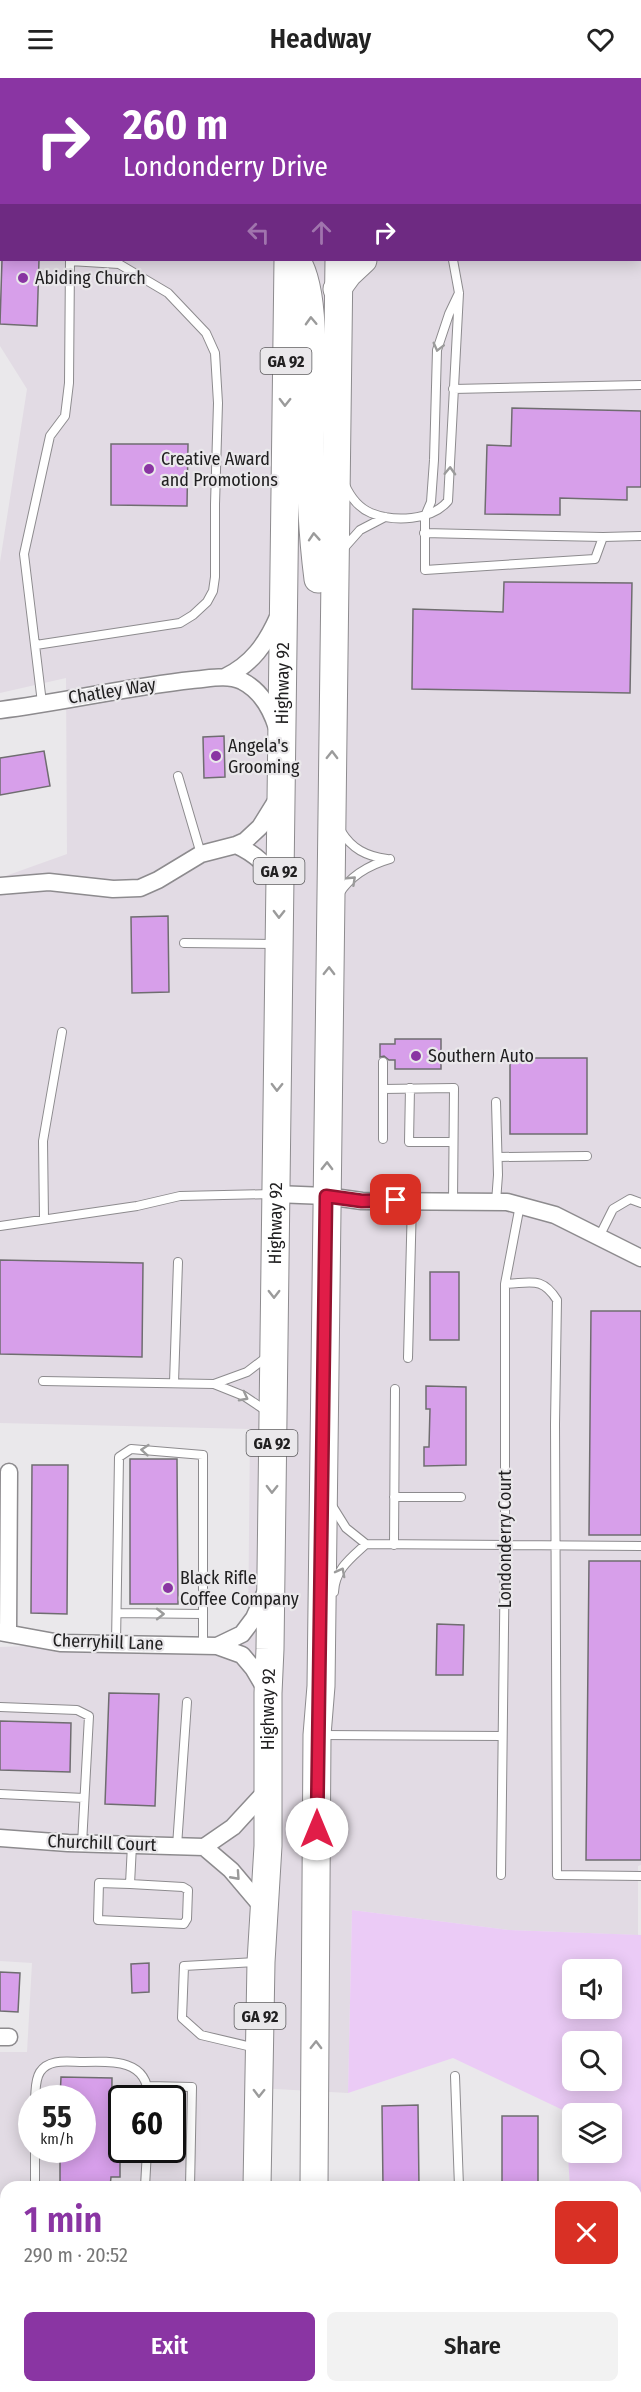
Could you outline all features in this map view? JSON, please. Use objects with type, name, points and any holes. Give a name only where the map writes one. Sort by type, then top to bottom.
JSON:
[{"type":"main road","name":"Highway 92","points":[[257,2181],[261,1962],[268,1846],[268,1693],[288,261]]},
{"type":"main road","points":[[297,261],[303,271],[309,299],[310,462],[314,540],[321,594],[333,635]]},
{"type":"main road","name":"GA 92","points":[[314,2181],[317,1735],[327,1681],[322,1487],[339,261]]},
{"type":"main road","points":[[338,289],[348,274],[362,261]]},
{"type":"street","name":"Chatley Way","points":[[225,677],[242,668],[257,655],[272,632],[283,608]]},
{"type":"street","name":"Chatley Way","points":[[0,710],[153,685],[225,677],[243,681],[261,696],[269,707],[281,738]]},
{"type":"street","points":[[0,886],[49,882],[113,889],[140,888],[201,854],[236,845],[260,827],[280,793]]},
{"type":"street","points":[[236,845],[258,857],[273,874],[279,886]]},
{"type":"street","points":[[275,1194],[326,1196],[362,1201],[496,1202],[520,1205],[555,1215],[641,1258]]},
{"type":"street","points":[[4,1633],[4,1535],[9,1472]]},
{"type":"street","points":[[210,1646],[242,1634],[254,1618],[271,1579]]},
{"type":"street","name":"Cherryhill Lane","points":[[4,1633],[60,1643],[210,1646]]},
{"type":"street","points":[[210,1646],[242,1655],[268,1693]]},
{"type":"street","points":[[264,1909],[231,1870],[204,1847],[233,1827],[267,1790]]},
{"type":"street","name":"Churchill Court","points":[[0,1838],[82,1844],[204,1847]]},
{"type":"lane","points":[[42,703],[24,554],[50,436],[65,416],[69,382],[70,261]]},
{"type":"lane","points":[[36,645],[180,623],[207,602],[213,591],[215,578],[218,403],[215,353],[206,333],[168,292],[119,264],[82,261]]},
{"type":"lane","points":[[335,460],[352,498],[370,513],[386,517],[415,518],[435,513],[448,501],[459,293],[453,261]]},
{"type":"lane","points":[[459,293],[437,350],[434,460],[431,502],[425,516],[424,533],[425,570],[595,559],[603,537]]},
{"type":"lane","points":[[453,389],[641,385]]},
{"type":"lane","points":[[333,570],[352,537],[360,530],[386,517]]},
{"type":"lane","points":[[424,533],[641,536]]},
{"type":"lane","points":[[178,776],[201,854]]},
{"type":"lane","points":[[330,917],[346,884],[366,868],[390,859],[376,857],[355,849],[341,833],[331,813]]},
{"type":"lane","points":[[184,943],[279,944]]},
{"type":"lane","points":[[44,1219],[43,1141],[62,1032]]},
{"type":"lane","points":[[383,1062],[383,1139]]},
{"type":"lane","points":[[410,1088],[409,1142],[453,1142]]},
{"type":"lane","points":[[383,1089],[454,1088],[453,1201]]},
{"type":"lane","points":[[496,1102],[498,1157],[496,1202]]},
{"type":"lane","points":[[498,1157],[587,1156]]},
{"type":"lane","points":[[0,1226],[137,1206],[180,1196],[275,1194]]},
{"type":"lane","points":[[599,1238],[613,1209],[630,1199],[641,1203]]},
{"type":"lane","points":[[408,1358],[412,1200]]},
{"type":"lane","name":"Londonderry Court","points":[[501,1875],[506,1546],[506,1284],[520,1205]]},
{"type":"lane","points":[[174,1383],[178,1262]]},
{"type":"lane","points":[[506,1284],[539,1282],[550,1288],[557,1300],[557,1875],[641,1876]]},
{"type":"lane","points":[[214,1384],[247,1372],[274,1353]]},
{"type":"lane","points":[[43,1381],[214,1384],[244,1396],[273,1415]]},
{"type":"lane","points":[[394,1545],[395,1389]]},
{"type":"lane","points":[[116,1644],[119,1457],[131,1449],[203,1455],[203,1614],[210,1646]]},
{"type":"lane","points":[[322,1487],[346,1528],[366,1544],[641,1546]]},
{"type":"lane","points":[[394,1497],[461,1497]]},
{"type":"lane","points":[[334,1598],[336,1578],[343,1566],[366,1544]]},
{"type":"lane","points":[[117,1613],[203,1614]]},
{"type":"lane","points":[[177,1846],[187,1701]]},
{"type":"lane","points":[[0,1707],[77,1710],[88,1716],[82,1844]]},
{"type":"lane","points":[[317,1735],[502,1736]]},
{"type":"lane","points":[[0,1794],[84,1798]]},
{"type":"lane","points":[[130,1884],[132,1845]]},
{"type":"lane","points":[[99,1883],[130,1884],[183,1887],[188,1890],[188,1920],[184,1924],[98,1920],[99,1883]]},
{"type":"lane","points":[[259,2049],[201,2035],[182,2018],[184,1966],[261,1962]]},
{"type":"lane","points":[[36,2085],[40,2071],[50,2063],[119,2061],[136,2070],[147,2085]]},
{"type":"lane","points":[[455,2076],[459,2181]]},
{"type":"lane","points":[[186,2087],[192,2087],[190,2181]]},
{"type":"lane","points":[[35,2163],[35,2181]]},
{"type":"lane","points":[[146,2181],[147,2163]]},
{"type":"shaded area","points":[[0,261],[641,261],[641,1865],[638,1866],[638,1935],[509,1930],[352,1910],[348,2093],[257,2088],[256,2181],[0,2181],[0,2052],[27,2052],[32,1963],[0,1961],[0,1647],[248,1638],[250,1429],[0,1423],[0,878],[67,854],[66,678],[0,693],[0,562],[27,389],[0,346]]},
{"type":"shaded area","points":[[352,1910],[509,1930],[641,1935],[641,2181],[570,2181],[568,2163],[622,2163],[622,2103],[562,2103],[562,2110],[453,2058],[348,2093]]},
{"type":"building","points":[[2,261],[39,261],[37,326],[0,324]]},
{"type":"building","points":[[512,408],[641,411],[641,487],[627,487],[627,500],[560,498],[560,515],[485,514],[487,445],[511,446]]},
{"type":"building","points":[[111,444],[188,444],[187,506],[111,505]]},
{"type":"building","points":[[504,582],[632,583],[630,693],[412,689],[413,609],[503,612]]},
{"type":"building","points":[[224,736],[225,777],[204,778],[203,737]]},
{"type":"building","points":[[44,751],[50,786],[0,795],[0,758]]},
{"type":"building","points":[[168,916],[169,992],[132,993],[131,917]]},
{"type":"building","points":[[395,1039],[441,1039],[441,1069],[395,1069],[395,1060],[380,1057],[380,1044],[395,1044]]},
{"type":"building","points":[[510,1058],[587,1058],[587,1134],[510,1134]]},
{"type":"building","points":[[0,1260],[143,1263],[142,1357],[0,1354]]},
{"type":"building","points":[[430,1272],[459,1272],[459,1340],[430,1340]]},
{"type":"building","points":[[591,1311],[641,1311],[641,1535],[589,1535]]},
{"type":"building","points":[[426,1386],[466,1387],[466,1465],[424,1466],[424,1447],[429,1447],[430,1409],[426,1409]]},
{"type":"building","points":[[130,1459],[177,1459],[178,1604],[130,1604]]},
{"type":"building","points":[[32,1465],[68,1465],[67,1614],[31,1613]]},
{"type":"building","points":[[589,1561],[641,1561],[641,1860],[586,1860]]},
{"type":"building","points":[[437,1624],[464,1625],[463,1675],[436,1675]]},
{"type":"building","points":[[109,1693],[159,1694],[155,1806],[105,1804]]},
{"type":"building","points":[[0,1721],[71,1723],[70,1772],[0,1770]]},
{"type":"building","points":[[149,1963],[149,1992],[132,1993],[131,1964]]},
{"type":"building","points":[[0,1972],[20,1973],[18,2012],[0,2011]]},
{"type":"building","points":[[61,2077],[112,2078],[112,2085],[108,2085],[108,2163],[120,2163],[120,2177],[111,2177],[111,2181],[60,2181],[60,2163],[96,2163],[96,2085],[61,2085]]},
{"type":"building","points":[[418,2105],[419,2181],[383,2181],[382,2106]]},
{"type":"building","points":[[502,2116],[538,2116],[538,2181],[502,2181]]},
{"type":"place","name":"Abiding Church","points":[[23,278]]},
{"type":"place","name":"Creative Award and Promotions","points":[[149,469]]},
{"type":"place","name":"Angela's Grooming","points":[[216,756]]},
{"type":"place","name":"Southern Auto","points":[[416,1056]]},
{"type":"place","name":"Black Rifle Coffee Company","points":[[168,1588]]},
{"type":"route","points":[[317,1829],[317,1735],[321,1686],[326,1196],[362,1201],[396,1200]]}]
